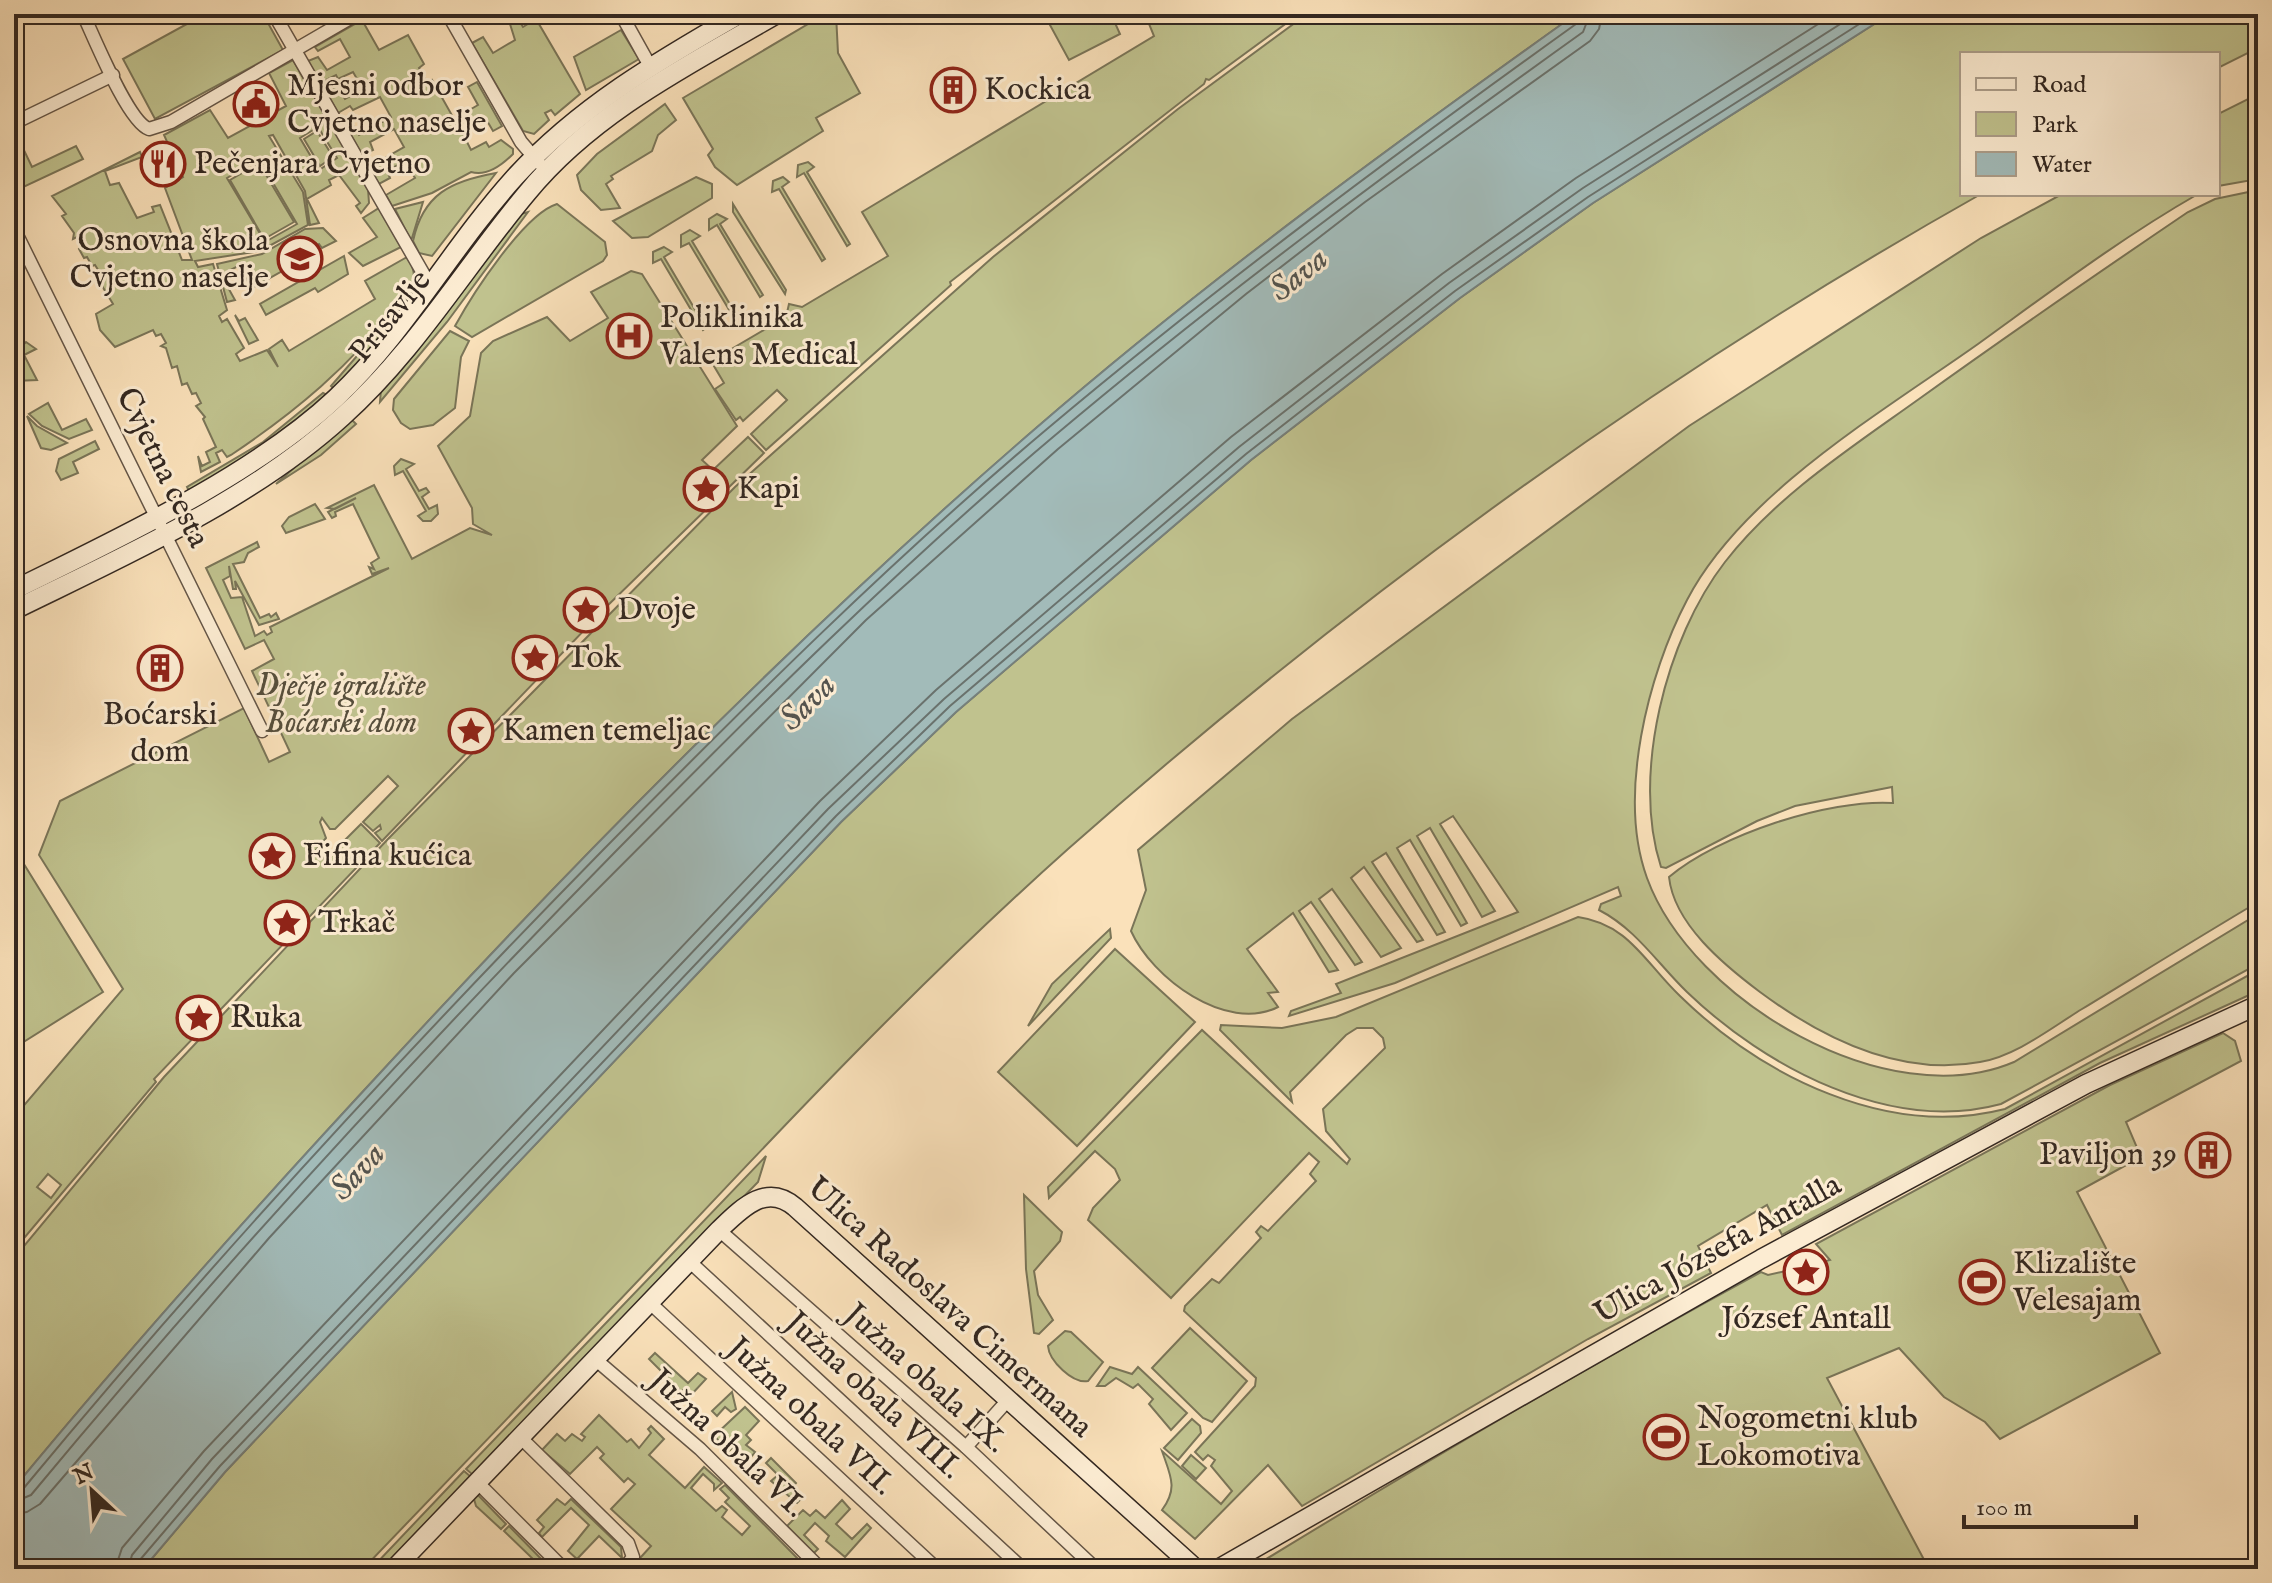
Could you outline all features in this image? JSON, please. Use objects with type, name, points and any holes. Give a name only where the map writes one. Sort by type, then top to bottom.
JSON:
[{"type":"street","points":[[83,14],[113,75],[145,129],[171,122],[357,14]]},
{"type":"street","points":[[274,14],[431,287]]},
{"type":"street","points":[[448,14],[521,142],[547,171]]},
{"type":"street","points":[[621,14],[650,66]]},
{"type":"street","name":"Prisavlje","points":[[14,590],[263,455],[321,411],[372,361],[490,207],[534,157],[592,106],[650,66],[740,14]]},
{"type":"street","name":"Prisavlje","points":[[14,610],[164,533],[278,468],[353,407],[416,338],[491,236],[547,171],[621,108],[777,14]]},
{"type":"street","points":[[14,123],[113,75]]},
{"type":"street","name":"Cvjetna cesta","points":[[14,229],[262,731]]},
{"type":"street","name":"Ulica Józsefa Antalla","points":[[1218,1569],[1512,1398],[1821,1226],[2086,1084],[2258,1005]]},
{"type":"street","name":"Ulica Radoslava Cimermana","points":[[394,1569],[719,1230],[751,1201],[770,1196],[789,1201],[1196,1569]]},
{"type":"street","name":"Južna obala IX.","points":[[719,1230],[966,1447],[1096,1569]]},
{"type":"street","name":"Južna obala VIII.","points":[[689,1261],[1023,1569]]},
{"type":"street","name":"Južna obala VII.","points":[[649,1302],[937,1569]]},
{"type":"street","name":"Južna obala VI.","points":[[595,1359],[700,1449],[821,1569]]},
{"type":"street","points":[[966,1447],[1008,1400]]},
{"type":"street","points":[[520,1437],[628,1543],[633,1557],[624,1569]]},
{"type":"street","points":[[477,1482],[564,1569]]},
{"type":"green space","points":[[205,14],[263,14],[283,50],[155,119],[123,59]]},
{"type":"green space","points":[[825,14],[836,14],[838,53],[860,93],[816,118],[823,131],[737,185],[715,167],[708,155],[713,149],[683,98]]},
{"type":"green space","points":[[1044,14],[1111,14],[1120,34],[1069,60]]},
{"type":"green space","points":[[1145,14],[1299,14],[1209,80],[1206,79],[1204,84],[950,282],[951,285],[766,450],[751,434],[787,400],[777,390],[743,421],[740,417],[736,420],[715,389],[724,383],[711,361],[786,317],[789,304],[802,307],[888,256],[862,212],[1154,36]]},
{"type":"green space","points":[[1307,14],[1576,14],[1369,164],[1166,320],[951,503],[786,656],[548,894],[297,1163],[14,1488],[14,1258],[164,1077],[388,839],[735,487],[993,257],[1178,109]]},
{"type":"green space","points":[[1890,14],[2258,14],[2258,48],[2220,67],[2220,52],[1960,52],[1960,196],[1978,196],[1740,339],[1623,417],[1394,581],[1174,757],[1013,899],[907,1001],[363,1569],[143,1569],[225,1472],[841,822],[956,712],[1251,460],[1460,298],[1593,203]]},
{"type":"green space","points":[[518,19],[523,27],[536,19],[580,94],[555,115],[551,110],[545,113],[549,120],[534,134],[523,131],[472,43],[483,37],[493,53],[515,40],[510,24]]},
{"type":"green space","points":[[362,20],[379,50],[408,35],[424,64],[419,68],[427,83],[432,80],[454,119],[478,105],[468,87],[477,82],[502,126],[493,131],[486,119],[462,132],[471,150],[486,142],[489,147],[501,140],[513,149],[513,154],[488,171],[471,172],[432,193],[392,206],[386,195],[415,178],[405,161],[387,171],[390,178],[379,184],[369,167],[404,147],[394,129],[370,142],[373,150],[362,155],[345,125],[351,122],[359,135],[391,117],[380,97],[353,110],[350,106],[338,113],[326,92],[336,86],[345,99],[363,89],[353,72],[338,79],[336,75],[320,83],[308,61],[318,57],[327,70],[350,57],[340,39],[318,51],[315,47]]},
{"type":"green space","points":[[621,30],[639,59],[586,90],[574,57]]},
{"type":"green space","points":[[293,60],[368,189],[369,203],[361,213],[356,206],[360,203],[339,175],[329,180],[331,185],[307,199],[319,223],[310,225],[305,191],[273,135],[269,136],[303,192],[308,225],[260,251],[195,261],[198,267],[213,264],[227,310],[219,316],[222,322],[227,319],[244,348],[236,354],[240,361],[267,350],[278,367],[269,349],[282,340],[289,351],[375,299],[365,281],[407,257],[414,281],[380,326],[321,386],[231,455],[227,457],[222,450],[216,453],[220,462],[201,472],[198,456],[202,466],[210,462],[206,452],[216,447],[203,419],[205,417],[196,406],[201,403],[196,393],[192,394],[187,383],[182,385],[177,366],[172,368],[166,348],[161,346],[166,343],[161,334],[156,336],[153,330],[115,347],[100,330],[96,314],[113,304],[96,276],[100,273],[87,257],[84,258],[79,249],[82,246],[77,237],[73,239],[74,233],[62,216],[66,214],[52,196],[140,152],[142,157],[105,171],[110,185],[119,183],[137,218],[154,212],[152,207],[160,205],[182,260],[192,260],[165,188],[183,177],[164,135],[210,110],[228,138],[286,106],[269,73]],"holes":[[[318,127],[337,158],[319,170],[300,138]],[[259,159],[297,224],[265,242],[227,178]]]},
{"type":"green space","points":[[2258,94],[2258,179],[2220,186],[2220,113]]},
{"type":"green space","points":[[665,104],[676,120],[658,135],[652,151],[611,176],[613,179],[606,184],[620,208],[601,210],[581,190],[577,175],[597,154]]},
{"type":"green space","points":[[317,131],[333,157],[320,166],[304,139]]},
{"type":"green space","points":[[20,142],[32,167],[76,146],[83,159],[17,190],[14,183],[14,145]]},
{"type":"green space","points":[[808,162],[814,167],[807,172],[850,244],[847,246],[804,173],[797,177],[798,165]]},
{"type":"green space","points":[[259,163],[294,222],[264,239],[230,180]]},
{"type":"green space","points":[[496,173],[432,256],[419,253],[413,241],[424,212],[432,201],[441,192],[465,180]]},
{"type":"green space","points":[[696,177],[712,184],[712,198],[648,237],[632,238],[613,221]]},
{"type":"green space","points":[[783,177],[789,182],[782,187],[825,259],[822,261],[779,189],[772,192],[773,181]]},
{"type":"green space","points":[[515,190],[463,257],[415,330],[348,404],[343,399]]},
{"type":"green space","points":[[2258,190],[2258,902],[2033,1040],[1993,1059],[1950,1065],[1921,1064],[1892,1059],[1836,1038],[1784,1009],[1717,956],[1690,927],[1680,911],[1669,877],[1716,847],[1775,823],[1838,807],[1893,803],[1892,787],[1795,806],[1757,821],[1666,868],[1661,867],[1653,831],[1650,791],[1653,750],[1660,708],[1686,629],[1704,593],[1745,538],[1816,474],[1986,351],[2188,212],[2215,199]]},
{"type":"green space","points":[[2058,196],[2195,196],[2114,247],[1858,427],[1778,490],[1711,561],[1673,630],[1649,699],[1641,736],[1635,810],[1647,878],[1671,923],[1706,966],[1750,1005],[1800,1036],[1854,1060],[1910,1073],[1964,1075],[2014,1062],[2258,914],[2258,964],[2001,1104],[1959,1111],[1916,1110],[1873,1102],[1791,1068],[1753,1045],[1718,1020],[1624,927],[1599,910],[1601,904],[1621,896],[1618,887],[1395,983],[1289,1016],[1291,1011],[1341,993],[1336,984],[1518,912],[1453,816],[1440,824],[1495,911],[1482,917],[1430,828],[1417,836],[1467,923],[1461,926],[1410,840],[1397,848],[1445,932],[1437,935],[1386,853],[1372,862],[1423,940],[1417,942],[1364,867],[1351,878],[1401,948],[1381,957],[1332,889],[1319,899],[1362,962],[1355,965],[1311,902],[1299,911],[1338,970],[1329,972],[1293,913],[1247,949],[1278,992],[1268,993],[1278,1007],[1258,1013],[1236,1013],[1214,1007],[1173,983],[1141,949],[1131,931],[1146,890],[1138,850],[1292,719],[1689,426],[1981,238]]},
{"type":"green space","points":[[423,202],[412,238],[410,239],[395,209]]},
{"type":"green space","points":[[557,204],[605,242],[607,255],[603,261],[472,337],[455,326],[486,276],[515,239],[544,211]]},
{"type":"green space","points":[[733,204],[786,290],[785,294],[733,212]]},
{"type":"green space","points":[[379,208],[401,247],[363,266],[349,253],[377,237],[363,218]]},
{"type":"green space","points":[[528,212],[447,322],[380,402],[381,389],[514,216]]},
{"type":"green space","points":[[717,214],[727,219],[720,224],[763,295],[760,297],[717,225],[709,230],[709,219]]},
{"type":"green space","points":[[323,228],[336,241],[322,248],[319,244],[298,257],[300,261],[252,288],[238,266],[221,275],[235,300],[227,302],[217,264],[262,254],[305,229]]},
{"type":"green space","points":[[690,230],[700,236],[692,241],[734,311],[731,313],[689,243],[681,247],[681,235]]},
{"type":"green space","points":[[664,247],[672,252],[664,257],[706,328],[703,330],[661,259],[653,263],[653,252]]},
{"type":"green space","points":[[344,256],[348,274],[318,292],[315,288],[266,315],[260,304]]},
{"type":"green space","name":"Dječje igralište Boćarski dom","points":[[631,271],[642,274],[737,426],[702,460],[713,470],[748,437],[764,453],[601,612],[597,612],[593,621],[382,841],[375,833],[381,829],[380,825],[373,831],[363,822],[398,786],[388,776],[335,829],[330,829],[322,818],[320,822],[326,838],[316,850],[325,860],[361,824],[380,843],[154,1079],[156,1082],[14,1250],[14,1117],[123,989],[39,855],[60,801],[244,708],[269,762],[290,752],[252,671],[274,659],[264,640],[245,649],[206,568],[257,542],[259,547],[248,553],[244,562],[233,564],[260,618],[276,613],[279,619],[259,625],[235,581],[236,589],[233,589],[229,566],[230,576],[223,580],[231,598],[242,597],[255,636],[264,631],[267,635],[272,632],[270,627],[389,568],[372,574],[369,567],[374,569],[371,563],[379,558],[353,504],[335,512],[336,516],[332,518],[328,512],[334,509],[327,508],[374,485],[412,559],[470,528],[492,535],[473,524],[472,508],[438,446],[470,416],[481,353],[493,341],[547,317],[570,341],[608,318],[591,292]],"holes":[[[48,1174],[61,1185],[51,1198],[37,1187]]]},
{"type":"green space","points":[[420,283],[418,295],[335,390],[331,386]]},
{"type":"green space","points":[[235,315],[239,321],[245,318],[258,340],[249,344]]},
{"type":"green space","points":[[450,331],[469,341],[461,357],[455,408],[433,425],[410,429],[401,423],[393,410],[394,399]]},
{"type":"green space","points":[[26,342],[36,349],[24,355],[37,380],[14,381],[17,351]]},
{"type":"green space","points":[[323,393],[329,396],[258,451],[189,491],[187,487],[263,442]]},
{"type":"green space","points":[[48,403],[62,430],[86,419],[92,430],[69,439],[42,426],[29,414]]},
{"type":"green space","points":[[27,416],[37,426],[67,443],[51,450],[41,448]]},
{"type":"green space","points":[[350,418],[356,424],[321,455],[276,484]]},
{"type":"green space","points":[[95,441],[99,449],[73,462],[78,473],[61,480],[56,471],[59,459]]},
{"type":"green space","points":[[401,459],[414,464],[406,469],[419,491],[426,488],[429,492],[422,497],[429,509],[437,505],[438,514],[431,521],[423,521],[418,516],[426,511],[403,471],[395,475],[394,466]]},
{"type":"green space","points":[[315,504],[325,519],[286,533],[282,526],[289,517]]},
{"type":"green space","points":[[14,848],[103,992],[14,1048]]},
{"type":"green space","points":[[1578,917],[1596,921],[1624,937],[1680,996],[1713,1025],[1749,1052],[1788,1075],[1830,1094],[1873,1108],[1917,1115],[1961,1116],[2005,1109],[2258,970],[2258,991],[2100,1063],[1782,1235],[1767,1205],[1698,1246],[1711,1273],[1588,1339],[1302,1506],[1268,1465],[1195,1539],[1162,1510],[1171,1489],[1162,1451],[1221,1504],[1232,1491],[1211,1466],[1215,1460],[1208,1455],[1203,1460],[1195,1452],[1255,1386],[1256,1378],[1184,1311],[1185,1306],[1212,1279],[1219,1283],[1261,1238],[1256,1232],[1261,1226],[1268,1231],[1316,1181],[1310,1174],[1319,1162],[1309,1153],[1171,1298],[1088,1220],[1093,1208],[1120,1180],[1115,1169],[1095,1151],[1049,1198],[1048,1187],[1202,1030],[1347,1164],[1350,1159],[1326,1131],[1323,1109],[1385,1048],[1383,1038],[1373,1028],[1357,1028],[1346,1035],[1290,1092],[1292,1102],[1220,1030],[1221,1025],[1282,1028],[1336,1017]]},
{"type":"green space","points":[[1110,929],[1111,938],[1028,1026],[1052,984]]},
{"type":"green space","points":[[1115,949],[1195,1022],[1077,1146],[998,1072]]},
{"type":"green space","points":[[2223,1033],[2235,1041],[2241,1061],[2126,1122],[2141,1157],[2077,1192],[2160,1353],[2000,1439],[1985,1422],[1944,1397],[1899,1348],[1827,1378],[1929,1569],[1250,1569],[1504,1417],[1761,1272],[1768,1275],[1799,1268],[1808,1276],[1810,1265],[1830,1260],[1816,1244],[2110,1085]]},
{"type":"green space","points":[[766,1156],[758,1182],[473,1475],[466,1469]]},
{"type":"green space","points":[[1024,1195],[1062,1232],[1060,1241],[1034,1271],[1038,1295],[1053,1320],[1039,1334],[1034,1333],[1026,1269]]},
{"type":"green space","points":[[1190,1328],[1247,1381],[1212,1422],[1203,1418],[1152,1368]]},
{"type":"green space","points":[[1065,1331],[1071,1332],[1103,1362],[1088,1381],[1069,1375],[1049,1352],[1048,1346]]},
{"type":"green space","points":[[655,1353],[688,1383],[698,1373],[706,1379],[691,1395],[684,1389],[679,1394],[679,1389],[649,1359]]},
{"type":"green space","points":[[1110,1367],[1132,1374],[1138,1367],[1187,1413],[1171,1430],[1149,1404],[1153,1399],[1138,1384],[1133,1388],[1116,1378],[1105,1386],[1097,1386]]},
{"type":"green space","points":[[732,1392],[736,1409],[731,1412],[725,1407],[717,1416],[712,1411]]},
{"type":"green space","points":[[745,1407],[759,1421],[746,1435],[751,1440],[746,1445],[755,1452],[748,1461],[733,1447],[729,1451],[714,1436]]},
{"type":"green space","points":[[599,1415],[627,1442],[631,1439],[639,1448],[651,1433],[648,1429],[651,1426],[664,1439],[649,1455],[685,1488],[704,1467],[722,1483],[714,1490],[714,1484],[703,1474],[691,1488],[716,1511],[722,1506],[727,1510],[722,1517],[742,1535],[750,1526],[725,1502],[729,1498],[720,1489],[725,1485],[808,1569],[630,1569],[651,1546],[611,1509],[635,1484],[628,1478],[624,1482],[600,1458],[604,1454],[597,1447],[570,1474],[542,1450],[557,1434],[565,1441],[572,1434],[582,1441],[585,1437],[581,1434]]},
{"type":"green space","points":[[1192,1419],[1200,1426],[1201,1433],[1178,1460],[1164,1448]]},
{"type":"green space","points":[[1191,1455],[1206,1468],[1196,1479],[1182,1466]]},
{"type":"green space","points":[[771,1458],[796,1483],[792,1488],[802,1498],[797,1503],[771,1481],[778,1475],[766,1463]]},
{"type":"green space","points":[[464,1471],[471,1477],[386,1569],[371,1569]]},
{"type":"green space","points":[[478,1495],[506,1524],[501,1529],[476,1506],[474,1499]]},
{"type":"green space","points":[[557,1499],[565,1505],[571,1499],[621,1547],[622,1558],[599,1536],[577,1559],[568,1551],[589,1525],[571,1508],[542,1537],[539,1533],[544,1527],[537,1520]]},
{"type":"green space","points":[[842,1500],[850,1509],[836,1524],[852,1539],[867,1524],[871,1528],[845,1557],[826,1541],[829,1536],[815,1523],[804,1535],[818,1549],[814,1553],[787,1526],[803,1510],[810,1516],[816,1510],[825,1518]]},
{"type":"green space","points":[[509,1526],[549,1567],[522,1569],[532,1558],[504,1531]]},
{"type":"water","name":"Sava","points":[[1576,14],[1890,14],[1593,203],[1460,298],[1251,460],[956,712],[841,822],[225,1472],[143,1569],[14,1569],[14,1488],[154,1324],[345,1111],[548,894],[706,734],[951,503],[1100,374],[1301,215]]},
{"type":"place","name":"Kockica","points":[[953,90]]},
{"type":"place","name":"Mjesni odbor Cvjetno naselje","points":[[256,104]]},
{"type":"place","name":"Pečenjara Cvjetno","points":[[163,164]]},
{"type":"place","name":"Osnovna škola Cvjetno naselje","points":[[300,259]]},
{"type":"place","name":"Poliklinika Valens Medical","points":[[629,336]]},
{"type":"place","name":"Kapi","points":[[706,489]]},
{"type":"place","name":"Dvoje","points":[[586,610]]},
{"type":"place","name":"Tok","points":[[535,658]]},
{"type":"place","name":"Boćarski dom","points":[[160,668]]},
{"type":"place","name":"Kamen temeljac","points":[[471,731]]},
{"type":"place","name":"Fifina kućica","points":[[272,856]]},
{"type":"place","name":"Trkač","points":[[287,923]]},
{"type":"place","name":"Ruka","points":[[199,1018]]},
{"type":"place","name":"Paviljon 39","points":[[2208,1155]]},
{"type":"place","name":"József Antall","points":[[1806,1272]]},
{"type":"place","name":"Klizalište Velesajam","points":[[1982,1282]]},
{"type":"place","name":"Nogometni klub Lokomotiva","points":[[1666,1437]]}]
